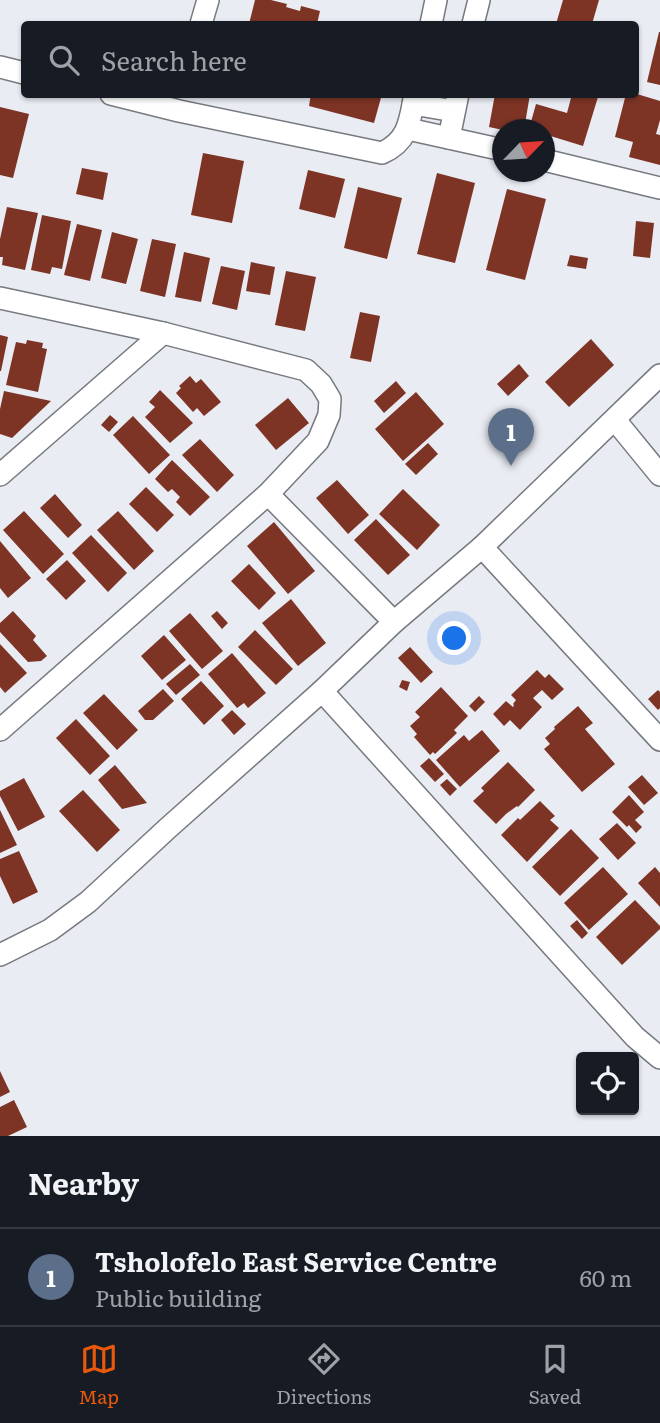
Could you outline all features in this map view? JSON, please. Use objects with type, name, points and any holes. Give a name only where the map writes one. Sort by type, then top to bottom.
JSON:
[{"type":"street","points":[[202,21],[208,0]]},
{"type":"street","points":[[431,21],[436,0]]},
{"type":"street","points":[[474,21],[479,0]]},
{"type":"street","points":[[0,67],[21,72]]},
{"type":"street","points":[[142,98],[181,103],[382,153],[394,147],[408,129],[414,99],[456,103],[449,138]]},
{"type":"street","points":[[408,129],[492,148]]},
{"type":"street","points":[[555,163],[660,188]]},
{"type":"street","points":[[0,298],[163,333],[306,370],[321,384],[330,399],[329,415],[317,441],[268,494],[0,730]]},
{"type":"street","points":[[0,475],[163,333]]},
{"type":"street","points":[[0,954],[50,930],[89,902],[323,691],[394,622],[482,547],[660,375]]},
{"type":"street","points":[[615,420],[660,475]]},
{"type":"street","points":[[268,494],[394,622]]},
{"type":"street","points":[[482,547],[660,740]]},
{"type":"street","points":[[323,691],[635,1037],[660,1058]]},
{"type":"building","points":[[255,0],[271,0],[300,11],[301,6],[320,11],[318,21],[250,21]]},
{"type":"building","points":[[563,0],[599,0],[593,21],[557,21]]},
{"type":"building","points":[[660,32],[660,85],[647,82]]},
{"type":"building","points":[[639,95],[660,101],[660,120],[656,134],[660,135],[660,165],[629,157],[633,142],[615,137],[625,98],[639,98]]},
{"type":"building","points":[[310,98],[381,98],[374,123],[309,106]]},
{"type":"building","points":[[494,98],[529,98],[526,119],[492,119],[492,128],[489,127]]},
{"type":"building","points":[[571,98],[598,98],[583,146],[555,137],[555,119],[532,119],[536,104],[567,113]]},
{"type":"building","points":[[0,107],[29,114],[13,178],[0,175]]},
{"type":"building","points":[[203,153],[244,161],[232,223],[191,215]]},
{"type":"building","points":[[82,168],[108,173],[103,200],[76,194]]},
{"type":"building","points":[[308,170],[345,179],[335,218],[299,209]]},
{"type":"building","points":[[437,173],[475,183],[455,263],[417,254]]},
{"type":"building","points":[[358,187],[402,198],[387,259],[344,248]]},
{"type":"building","points":[[507,189],[546,199],[525,280],[486,270]]},
{"type":"building","points":[[7,207],[38,213],[25,270],[2,265],[0,239]]},
{"type":"building","points":[[42,215],[71,221],[62,269],[52,267],[50,274],[31,270]]},
{"type":"building","points":[[636,221],[654,223],[650,258],[633,256]]},
{"type":"building","points":[[77,224],[102,230],[90,281],[64,275]]},
{"type":"building","points":[[112,232],[138,239],[126,284],[101,278]]},
{"type":"building","points":[[152,239],[176,244],[165,297],[140,291]]},
{"type":"building","points":[[184,252],[210,258],[201,302],[175,297]]},
{"type":"building","points":[[570,255],[588,258],[586,269],[567,266]]},
{"type":"building","points":[[251,262],[275,267],[270,295],[246,291]]},
{"type":"building","points":[[221,266],[245,271],[237,310],[212,304]]},
{"type":"building","points":[[286,271],[316,277],[305,331],[275,325]]},
{"type":"building","points":[[360,312],[380,316],[371,362],[350,358]]},
{"type":"building","points":[[0,335],[8,337],[1,371],[0,371]]},
{"type":"building","points":[[591,339],[614,365],[569,407],[545,382]]},
{"type":"building","points":[[27,340],[43,343],[42,348],[47,349],[38,392],[6,385],[16,342],[26,344]]},
{"type":"building","points":[[519,364],[529,376],[508,396],[497,384]]},
{"type":"building","points":[[190,376],[196,383],[201,379],[221,402],[204,416],[197,408],[193,412],[176,393],[181,388],[179,386]]},
{"type":"building","points":[[396,381],[406,393],[384,413],[374,401]]},
{"type":"building","points":[[160,390],[193,423],[170,443],[145,417],[155,407],[149,402]]},
{"type":"building","points":[[4,391],[51,401],[12,438],[0,434],[0,409]]},
{"type":"building","points":[[416,392],[444,424],[403,461],[375,429]]},
{"type":"building","points":[[288,398],[309,423],[276,450],[255,425]]},
{"type":"building","points":[[110,415],[118,422],[109,432],[101,425]]},
{"type":"building","points":[[133,416],[170,455],[149,474],[113,435]]},
{"type":"building","points":[[200,439],[234,475],[217,492],[182,455]]},
{"type":"building","points":[[428,443],[438,454],[416,475],[405,464]]},
{"type":"building","points":[[172,460],[210,497],[190,516],[176,502],[180,497],[172,489],[168,492],[155,479]]},
{"type":"building","points":[[337,480],[369,515],[348,534],[316,498]]},
{"type":"building","points":[[146,487],[174,515],[157,532],[129,504]]},
{"type":"building","points":[[403,489],[440,525],[417,550],[379,514]]},
{"type":"building","points":[[55,494],[82,525],[68,538],[40,508]]},
{"type":"building","points":[[24,511],[64,554],[43,574],[3,530]]},
{"type":"building","points":[[118,511],[154,551],[134,570],[97,530]]},
{"type":"building","points":[[376,519],[410,555],[388,575],[354,540]]},
{"type":"building","points":[[274,522],[315,571],[288,594],[247,546]]},
{"type":"building","points":[[91,535],[127,573],[108,592],[72,553]]},
{"type":"building","points":[[0,541],[31,578],[8,598],[0,588]]},
{"type":"building","points":[[67,560],[86,581],[66,600],[46,579]]},
{"type":"building","points":[[249,564],[276,593],[259,610],[231,581]]},
{"type":"building","points":[[291,599],[326,643],[298,666],[262,623]]},
{"type":"building","points":[[13,611],[36,636],[33,640],[47,656],[41,661],[28,662],[0,632],[0,623]]},
{"type":"building","points":[[217,611],[228,623],[222,629],[211,616]]},
{"type":"building","points":[[190,613],[223,651],[202,669],[169,631]]},
{"type":"building","points":[[255,630],[293,669],[276,685],[238,647]]},
{"type":"building","points":[[164,635],[186,660],[162,680],[141,656]]},
{"type":"building","points":[[0,644],[27,673],[5,693],[0,687]]},
{"type":"building","points":[[410,647],[433,672],[421,683],[398,658]]},
{"type":"building","points":[[232,653],[266,693],[248,708],[244,703],[237,708],[208,674]]},
{"type":"building","points":[[190,664],[200,675],[176,695],[166,684]]},
{"type":"building","points":[[537,670],[545,678],[549,674],[564,689],[552,700],[542,690],[533,698],[542,707],[520,730],[510,720],[504,726],[493,714],[506,701],[513,707],[516,700],[511,695]]},
{"type":"building","points":[[402,680],[410,682],[407,691],[399,687]]},
{"type":"building","points":[[201,681],[224,706],[204,725],[181,699]]},
{"type":"building","points":[[441,687],[468,716],[454,730],[457,733],[435,754],[433,752],[430,755],[414,737],[417,734],[410,726],[420,717],[415,712]]},
{"type":"building","points":[[163,689],[174,701],[153,720],[145,720],[138,711]]},
{"type":"building","points":[[658,690],[660,708],[658,710],[648,699]]},
{"type":"building","points":[[104,694],[138,730],[117,750],[83,713]]},
{"type":"building","points":[[479,696],[485,702],[475,712],[469,706]]},
{"type":"building","points":[[578,706],[593,723],[585,729],[615,764],[582,792],[544,749],[550,744],[545,738]]},
{"type":"building","points":[[232,710],[246,724],[234,735],[221,720]]},
{"type":"building","points":[[76,719],[110,756],[90,775],[56,738]]},
{"type":"building","points":[[482,730],[500,751],[460,787],[436,760],[464,735],[469,741]]},
{"type":"building","points":[[429,758],[444,774],[435,782],[420,766]]},
{"type":"building","points":[[508,762],[535,790],[496,824],[473,801],[484,791],[481,788]]},
{"type":"building","points":[[115,765],[147,803],[122,809],[98,780]]},
{"type":"building","points":[[642,775],[658,793],[644,805],[628,787]]},
{"type":"building","points":[[24,778],[45,817],[18,831],[0,791]]},
{"type":"building","points":[[447,779],[457,789],[450,796],[440,785]]},
{"type":"building","points":[[83,790],[120,830],[97,852],[59,811]]},
{"type":"building","points":[[629,795],[644,812],[635,820],[642,827],[636,833],[612,812]]},
{"type":"building","points":[[540,801],[555,816],[550,820],[559,828],[527,862],[501,835]]},
{"type":"building","points":[[0,810],[17,845],[0,853]]},
{"type":"building","points":[[617,823],[636,843],[618,860],[599,839]]},
{"type":"building","points":[[571,829],[599,858],[560,896],[532,867]]},
{"type":"building","points":[[19,851],[38,892],[13,904],[0,876],[0,859]]},
{"type":"building","points":[[603,867],[628,894],[589,930],[564,903]]},
{"type":"building","points":[[655,867],[660,873],[660,907],[638,883]]},
{"type":"building","points":[[635,900],[660,929],[622,965],[596,937]]},
{"type":"building","points":[[577,920],[588,933],[582,939],[570,926]]},
{"type":"building","points":[[0,1071],[10,1092],[0,1097]]},
{"type":"building","points":[[14,1100],[27,1127],[8,1136],[0,1136],[0,1107]]},
{"type":"place","name":"Tsholofelo East Service Centre","points":[[511,466]]}]
